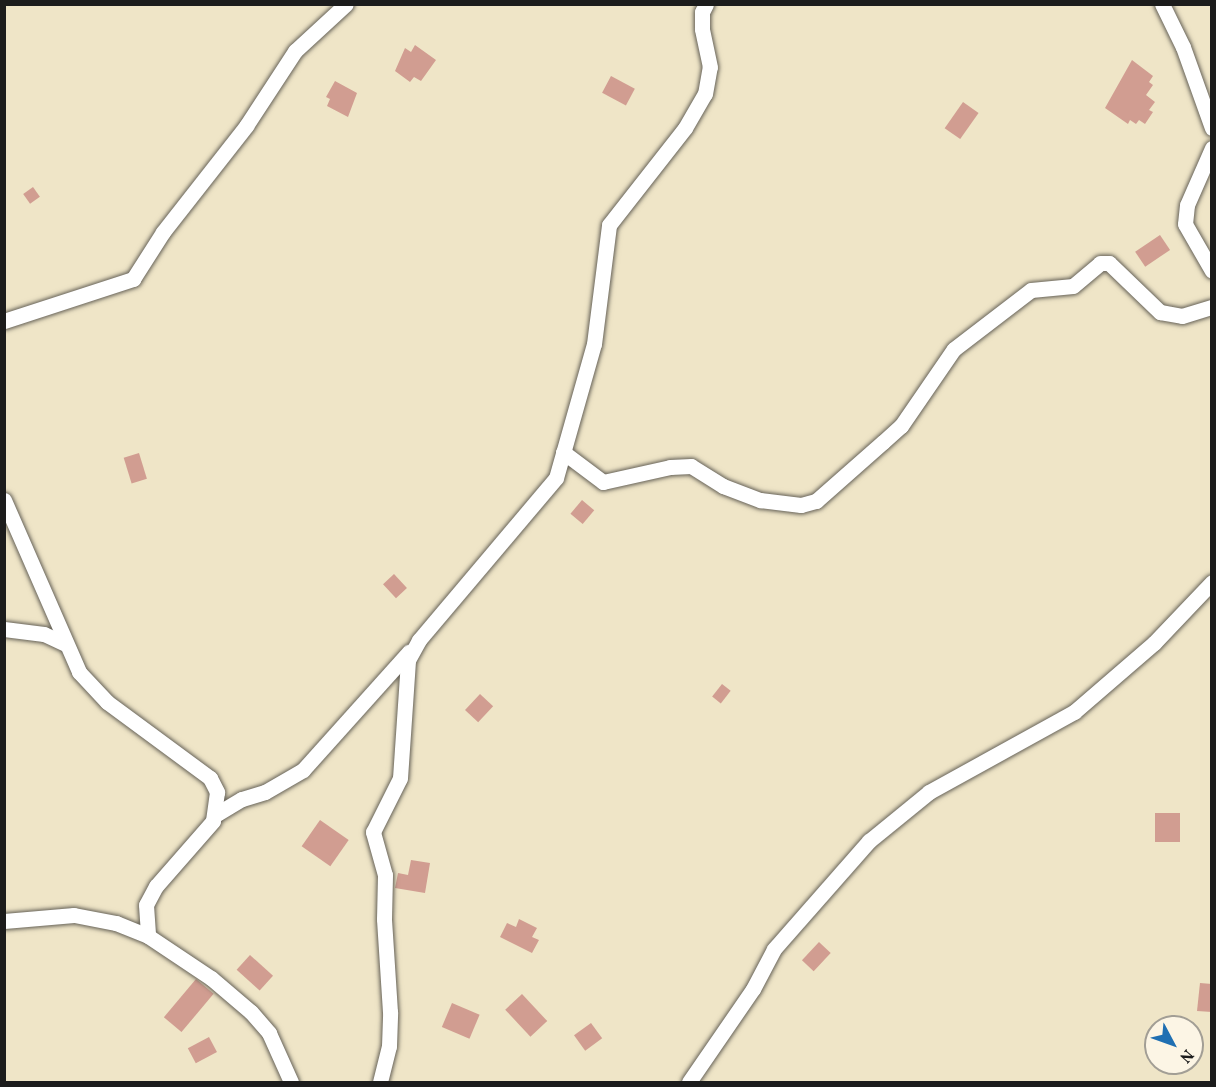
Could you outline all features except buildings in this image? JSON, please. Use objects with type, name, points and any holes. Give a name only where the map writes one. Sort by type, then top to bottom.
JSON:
[{"type":"street","points":[[4,321],[133,279],[163,232],[246,126],[295,51],[346,4]]},
{"type":"street","points":[[148,936],[146,905],[156,885],[215,815],[242,799],[265,792],[303,770],[412,650],[503,537],[551,486],[594,344],[609,225],[685,128],[705,94],[710,67],[702,29],[702,12],[706,4]]},
{"type":"street","points":[[1162,4],[1183,47],[1212,128]]},
{"type":"street","points":[[1212,148],[1187,205],[1185,224],[1212,271]]},
{"type":"street","points":[[563,452],[603,482],[670,467],[691,466],[723,486],[760,500],[801,505],[816,501],[901,426],[954,349],[1031,290],[1073,286],[1100,263],[1109,263],[1160,312],[1182,316],[1212,307]]},
{"type":"street","points":[[4,500],[79,672],[108,702],[210,778],[218,792],[215,815]]},
{"type":"street","points":[[689,1083],[753,989],[774,950],[869,841],[929,792],[1074,712],[1154,643],[1212,582]]},
{"type":"street","points":[[4,629],[44,634],[65,644]]},
{"type":"street","points":[[380,1083],[389,1046],[390,1012],[384,919],[385,875],[373,832],[400,778],[404,683],[412,650]]},
{"type":"street","points":[[4,921],[74,915],[116,923],[148,936],[211,978],[251,1012],[269,1033],[291,1083]]}]
